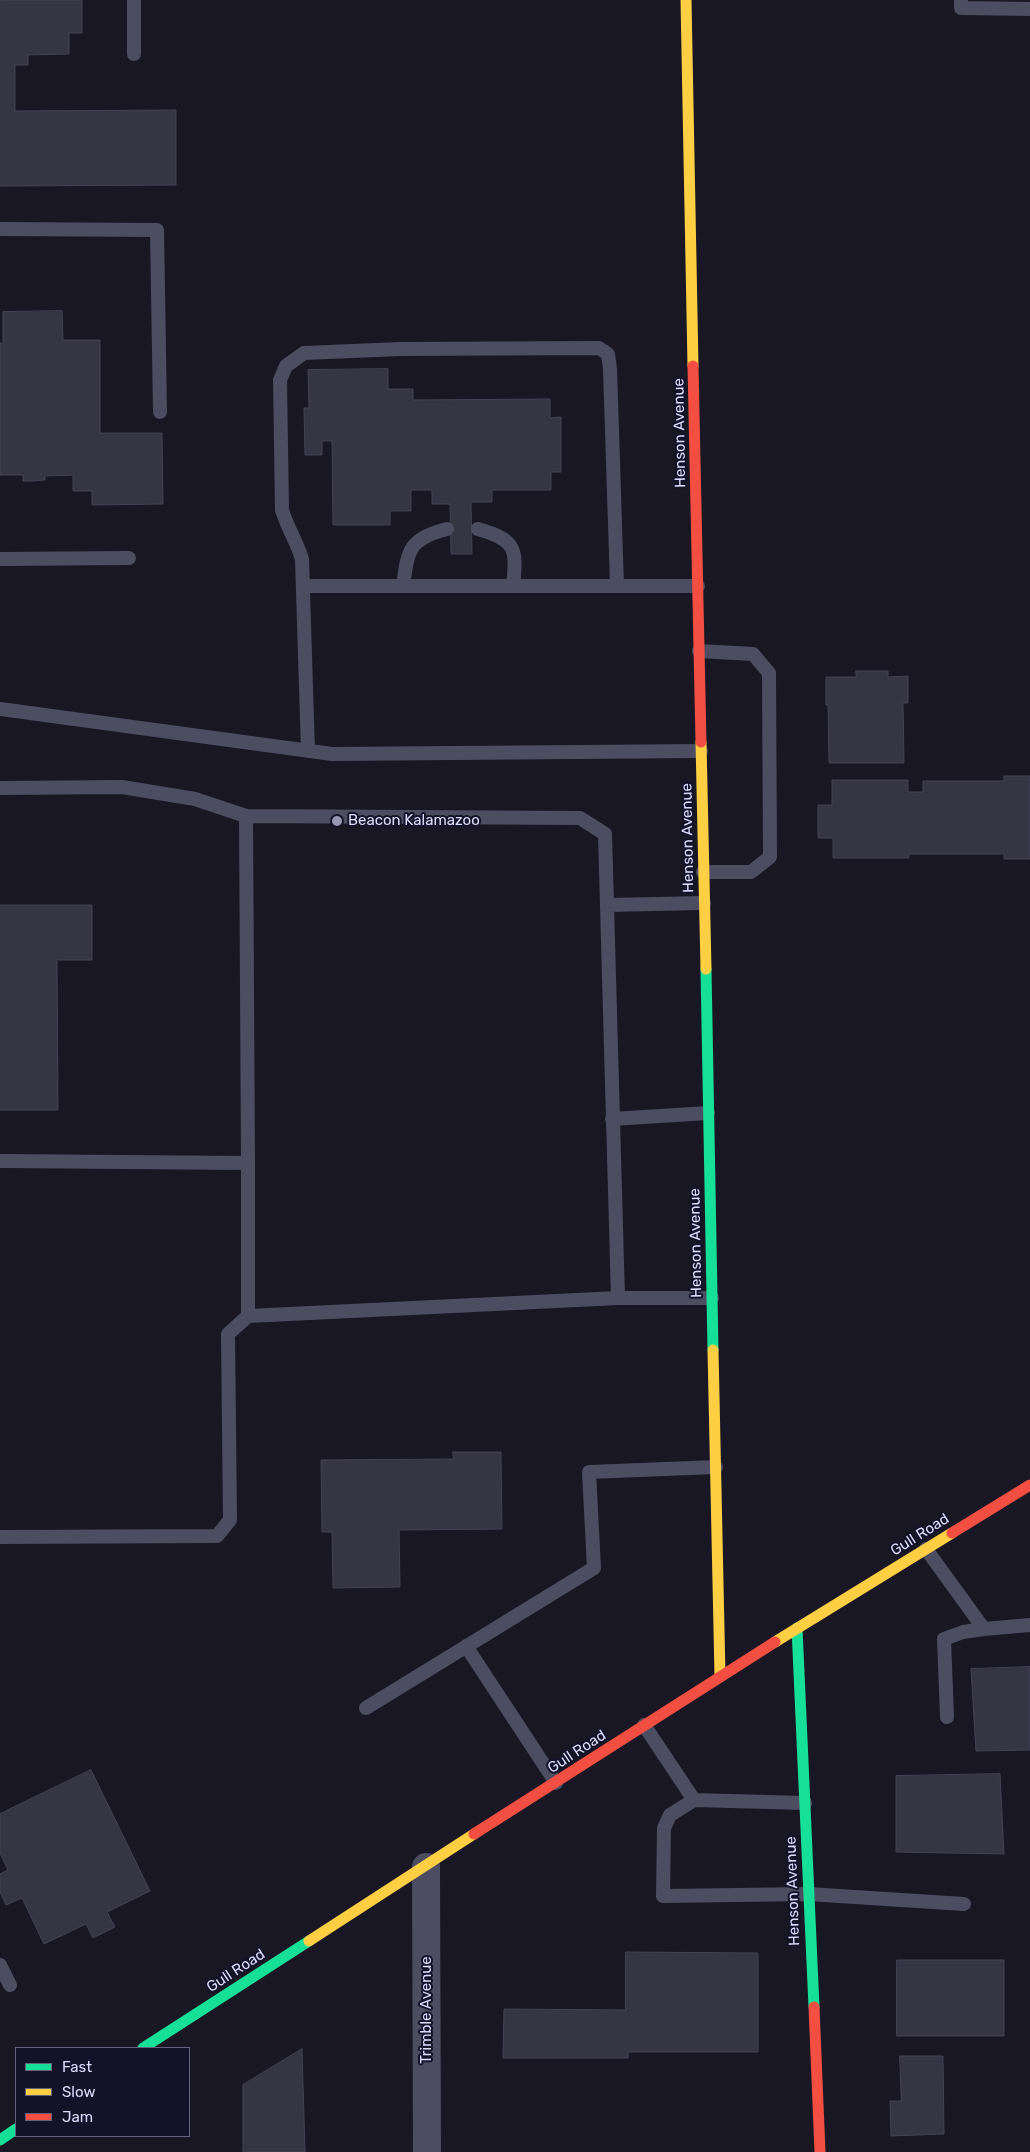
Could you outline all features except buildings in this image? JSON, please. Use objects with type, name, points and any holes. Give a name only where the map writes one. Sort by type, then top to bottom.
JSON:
[{"type":"street","name":"Henson Avenue","points":[[686,0],[720,1676]]},
{"type":"street","name":"Gull Road","points":[[145,2047],[720,1676],[1030,1485]]},
{"type":"street","name":"Henson Avenue","points":[[797,1628],[820,2152]]},
{"type":"street","name":"Trimble Avenue","points":[[426,1867],[428,2152]]},
{"type":"street","points":[[0,2140],[15,2130]]},
{"type":"lane","points":[[134,0],[134,54]]},
{"type":"lane","points":[[961,0],[961,8],[1030,9]]},
{"type":"lane","points":[[0,228],[157,230],[160,412]]},
{"type":"lane","points":[[308,751],[302,559],[297,541],[288,528],[282,510],[280,380],[286,366],[304,353],[599,348],[608,354],[616,586]]},
{"type":"lane","points":[[402,586],[407,557],[414,544],[428,534],[448,529]]},
{"type":"lane","points":[[478,529],[504,538],[513,548],[515,563],[513,586]]},
{"type":"lane","points":[[0,559],[129,558]]},
{"type":"lane","points":[[303,586],[698,586]]},
{"type":"lane","points":[[699,652],[753,654],[769,673],[770,857],[751,872],[703,872]]},
{"type":"lane","points":[[0,709],[332,754],[701,751]]},
{"type":"lane","points":[[0,788],[122,787],[194,799],[246,816],[580,818],[605,834],[618,1298]]},
{"type":"lane","points":[[246,816],[248,1316]]},
{"type":"lane","points":[[607,906],[704,903]]},
{"type":"lane","points":[[612,1119],[708,1113]]},
{"type":"lane","points":[[0,1161],[248,1164]]},
{"type":"lane","points":[[0,1537],[217,1536],[230,1520],[228,1334],[248,1316],[618,1298],[712,1298]]},
{"type":"lane","points":[[366,1708],[594,1568],[589,1472],[716,1467]]},
{"type":"lane","points":[[926,1549],[984,1629]]},
{"type":"lane","points":[[947,1717],[944,1639],[963,1632],[1030,1625]]},
{"type":"lane","points":[[466,1646],[556,1783]]},
{"type":"lane","points":[[644,1725],[694,1800]]},
{"type":"lane","points":[[805,1803],[694,1800],[670,1815],[664,1828],[663,1896],[808,1894],[964,1904]]},
{"type":"lane","points":[[0,1965],[10,1985]]},
{"type":"traffic: fast","points":[[706,969],[713,1350]]},
{"type":"traffic: fast","points":[[797,1628],[814,2007]]},
{"type":"traffic: fast","points":[[145,2047],[309,1941]]},
{"type":"traffic: fast","points":[[0,2140],[15,2130]]},
{"type":"traffic: slow","points":[[686,0],[693,366]]},
{"type":"traffic: slow","points":[[701,742],[706,969]]},
{"type":"traffic: slow","points":[[713,1350],[720,1676]]},
{"type":"traffic: slow","points":[[775,1642],[952,1533]]},
{"type":"traffic: slow","points":[[309,1941],[474,1834]]},
{"type":"traffic: jam","points":[[693,366],[701,742]]},
{"type":"traffic: jam","points":[[952,1533],[1030,1485]]},
{"type":"traffic: jam","points":[[474,1834],[775,1642]]},
{"type":"traffic: jam","points":[[814,2007],[820,2152]]},
{"type":"place","name":"Beacon Kalamazoo","points":[[337,821]]}]
